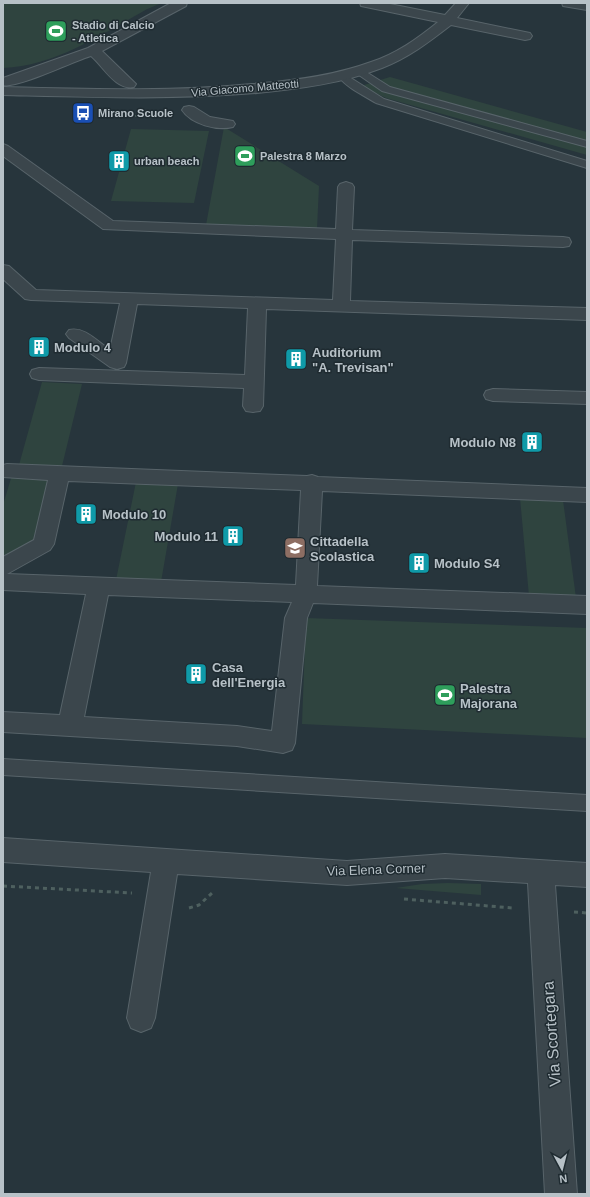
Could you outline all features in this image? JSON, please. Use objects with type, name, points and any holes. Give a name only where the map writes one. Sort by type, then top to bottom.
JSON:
[{"type":"street","points":[[4,85],[93,51],[181,3]]},
{"type":"street","points":[[366,3],[525,36]]},
{"type":"street","name":"Via Giacomo Matteotti","points":[[4,85],[231,82],[325,71],[374,56],[410,35],[432,17],[445,3]]},
{"type":"street","name":"Via Giacomo Matteotti","points":[[4,85],[120,94],[205,94],[282,86],[343,76],[360,72],[403,53],[424,40],[447,21],[463,3]]},
{"type":"street","points":[[568,3],[587,6]]},
{"type":"street","points":[[93,51],[101,56],[121,80],[129,84]]},
{"type":"street","points":[[189,110],[206,121],[228,124]]},
{"type":"street","points":[[3,149],[109,226],[563,242]]},
{"type":"street","points":[[341,306],[346,187]]},
{"type":"street","points":[[3,270],[30,295],[129,300],[587,314]]},
{"type":"street","points":[[75,334],[117,364],[129,300]]},
{"type":"street","points":[[253,406],[256,304]]},
{"type":"street","points":[[39,374],[254,382]]},
{"type":"street","points":[[493,395],[587,398]]},
{"type":"street","points":[[7,471],[312,482],[587,495]]},
{"type":"street","points":[[3,567],[43,544],[60,472]]},
{"type":"street","points":[[3,722],[237,736],[283,744],[296,618],[306,594],[312,482]]},
{"type":"street","points":[[3,582],[587,605]]},
{"type":"street","points":[[70,726],[99,586]]},
{"type":"street","name":"Via Elena Corner","points":[[3,850],[347,873],[445,866],[541,874],[587,875]]},
{"type":"street","points":[[141,1018],[166,861]]},
{"type":"street","name":"Via Scortegara","points":[[541,874],[561,1194]]},
{"type":"lane","points":[[360,72],[386,89],[587,144]]},
{"type":"lane","points":[[343,76],[353,86],[380,102],[587,165]]},
{"type":"lane","points":[[3,767],[587,803]]},
{"type":"path","points":[[3,886],[135,893],[136,898]]},
{"type":"green space","name":"Stadio di Calcio - Atletica","points":[[3,3],[162,3],[147,9],[93,40],[58,56],[22,66],[3,68]]},
{"type":"green space","points":[[390,77],[587,132],[587,155],[386,98],[361,86]]},
{"type":"green space","name":"Palestra 8 Marzo","points":[[224,127],[319,186],[317,229],[206,225]]},
{"type":"green space","points":[[131,129],[209,131],[194,203],[111,201]]},
{"type":"green space","points":[[42,382],[82,384],[62,466],[19,465]]},
{"type":"green space","points":[[12,475],[52,476],[37,541],[3,560],[3,505]]},
{"type":"green space","points":[[136,482],[178,484],[161,582],[116,580]]},
{"type":"green space","points":[[520,498],[563,500],[576,598],[529,596]]},
{"type":"green space","name":"Palestra Majorana","points":[[306,618],[587,628],[587,738],[302,724]]},
{"type":"green space","points":[[422,884],[481,884],[481,895],[396,888]]},
{"type":"place","name":"Stadio di Calcio - Atletica","points":[[56,31]]},
{"type":"place","name":"Mirano Scuole","points":[[83,113]]},
{"type":"place","name":"Palestra 8 Marzo","points":[[245,156]]},
{"type":"place","name":"urban beach","points":[[119,161]]},
{"type":"place","name":"Modulo 4","points":[[39,347]]},
{"type":"place","name":"Auditorium \"A. Trevisan\"","points":[[296,359]]},
{"type":"place","name":"Modulo N8","points":[[532,442]]},
{"type":"place","name":"Modulo 10","points":[[86,514]]},
{"type":"place","name":"Modulo 11","points":[[233,536]]},
{"type":"place","name":"Cittadella Scolastica","points":[[295,548]]},
{"type":"place","name":"Modulo S4","points":[[419,563]]},
{"type":"place","name":"Casa dell'Energia","points":[[196,674]]},
{"type":"place","name":"Palestra Majorana","points":[[445,695]]}]
